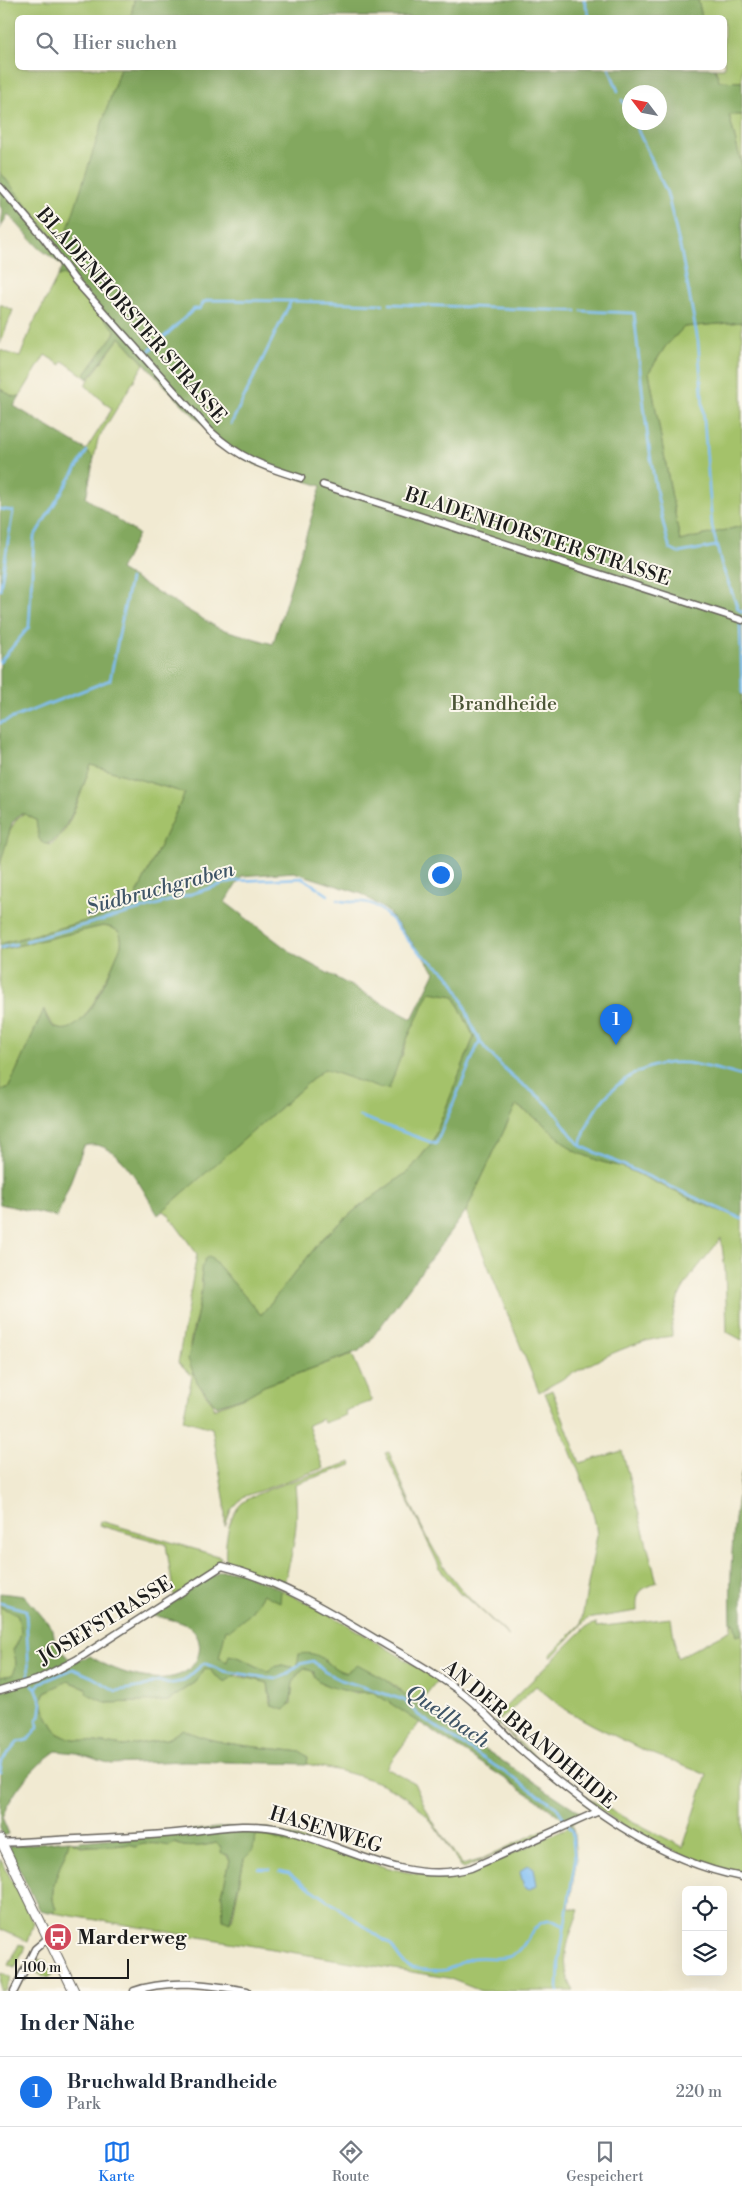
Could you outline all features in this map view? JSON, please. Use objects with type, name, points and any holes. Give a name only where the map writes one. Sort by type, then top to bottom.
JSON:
[{"type":"main road","points":[[1,1841],[74,1991]]},
{"type":"street","name":"BLADENHORSTER STRASSE","points":[[0,187],[44,238],[74,279],[210,431],[226,445],[256,464],[301,478]]},
{"type":"street","name":"BLADENHORSTER STRASSE","points":[[324,485],[742,620]]},
{"type":"street","name":"JOSEFSTRASSE","points":[[0,1691],[37,1680],[76,1660],[222,1566]]},
{"type":"street","name":"AN DER BRANDHEIDE","points":[[222,1566],[248,1573],[310,1602],[447,1683],[472,1701],[530,1757],[597,1812],[624,1830],[708,1868],[742,1877]]},
{"type":"street","name":"HASENWEG","points":[[1,1841],[176,1833],[233,1824],[253,1824],[286,1831],[343,1852],[393,1866],[428,1873],[451,1873],[471,1868],[597,1812]]},
{"type":"street","points":[[14,1991],[35,1949],[48,1938]]},
{"type":"street","points":[[134,1991],[144,1987],[188,1984],[247,1991]]},
{"type":"green space","points":[[0,0],[134,0],[131,15],[15,15],[15,70],[119,70],[66,235],[60,239],[52,236],[0,172]]},
{"type":"green space","points":[[134,0],[698,0],[702,15],[131,15]]},
{"type":"green space","points":[[698,0],[742,0],[742,82],[719,81],[716,70],[727,70],[727,15],[702,15]]},
{"type":"green space","name":"Brandheide","points":[[119,70],[716,70],[719,81],[742,82],[742,115],[729,115],[742,166],[742,322],[684,327],[665,347],[649,372],[680,541],[742,526],[742,1219],[695,1201],[623,1167],[602,1162],[574,1151],[540,1121],[516,1105],[466,1211],[369,1342],[359,1351],[264,1386],[247,1396],[216,1406],[197,1382],[188,1359],[203,1285],[201,1270],[205,1259],[209,1256],[212,1258],[261,1315],[323,1238],[355,1210],[410,1170],[432,1143],[474,1037],[454,996],[430,992],[407,1039],[389,1089],[379,1088],[324,1069],[158,1215],[128,1168],[108,1149],[96,1145],[84,1146],[57,1217],[0,1204],[0,1091],[9,1087],[44,1009],[51,1025],[60,1029],[70,1028],[80,1021],[89,1010],[98,997],[121,946],[121,937],[118,931],[103,926],[0,950],[0,944],[130,909],[185,793],[91,765],[73,812],[59,835],[52,842],[44,844],[39,839],[36,820],[25,814],[20,814],[12,823],[0,865],[0,389],[14,397],[20,396],[14,406],[86,450],[94,458],[86,498],[138,534],[120,570],[218,628],[273,644],[321,486],[255,464],[230,450],[182,404],[120,337],[88,379],[84,376],[115,330],[64,274],[58,276],[63,266],[39,248],[8,214],[0,229],[3,211],[0,206],[0,172],[52,236],[60,239],[66,235]],"holes":[[[294,872],[362,894],[387,911],[435,972],[412,1019],[296,956],[225,902],[242,876]]]},
{"type":"green space","points":[[729,114],[742,115],[742,166]]},
{"type":"green space","points":[[62,274],[68,278],[115,330],[114,334],[84,376],[63,361],[61,365],[45,355],[20,396],[14,397],[0,389],[0,350],[20,357],[32,326],[58,276]]},
{"type":"green space","points":[[0,304],[13,310],[0,344]]},
{"type":"green space","points":[[742,322],[742,526],[680,541],[649,372],[665,347],[684,327]]},
{"type":"green space","points":[[120,337],[144,364],[98,439],[94,458],[86,450],[112,409],[85,385]]},
{"type":"green space","points":[[91,765],[185,793],[130,909],[0,944],[0,867],[2,854],[12,828],[20,816],[25,814],[36,820],[41,842],[50,845],[57,840],[70,821]]},
{"type":"green space","points":[[103,926],[118,931],[121,937],[121,946],[109,974],[89,1010],[78,1023],[66,1030],[55,1026],[44,1010],[9,1087],[0,1091],[0,949]]},
{"type":"green space","points":[[430,991],[454,996],[474,1037],[433,1141],[410,1170],[355,1210],[323,1238],[261,1315],[212,1258],[201,1270],[199,1307],[191,1338],[190,1353],[192,1368],[199,1385],[213,1403],[213,1409],[247,1396],[264,1386],[352,1354],[372,1401],[345,1411],[346,1415],[324,1423],[322,1419],[308,1425],[323,1468],[243,1497],[231,1510],[225,1526],[225,1503],[212,1428],[183,1420],[192,1376],[178,1363],[197,1254],[167,1213],[162,1211],[324,1069],[379,1088],[402,1056],[407,1039]]},
{"type":"green space","points":[[516,1105],[540,1121],[574,1151],[602,1162],[623,1167],[695,1201],[742,1219],[742,1340],[727,1332],[725,1270],[721,1238],[694,1272],[680,1294],[675,1306],[672,1336],[654,1339],[620,1350],[539,1392],[466,1211]]},
{"type":"green space","points":[[552,1390],[580,1463],[622,1451],[657,1582],[640,1592],[637,1599],[637,1611],[587,1619],[551,1658],[550,1655],[581,1624],[597,1535],[583,1483],[545,1393]]},
{"type":"green space","points":[[389,1452],[418,1521],[436,1554],[469,1598],[509,1636],[463,1594],[461,1595],[442,1572],[385,1453]]},
{"type":"green space","points":[[351,1462],[352,1465],[295,1484],[297,1511],[295,1534],[284,1583],[333,1611],[229,1565],[226,1562],[226,1539],[233,1516],[241,1504],[249,1498],[277,1486]]},
{"type":"green space","points":[[742,1470],[742,1634],[737,1636],[734,1623],[731,1623],[731,1565],[736,1508]]},
{"type":"green space","points":[[101,1521],[221,1557],[208,1575],[174,1596],[166,1544],[105,1527],[100,1525]]},
{"type":"green space","points":[[220,1571],[237,1571],[281,1590],[280,1602],[263,1594],[250,1614],[230,1630],[226,1629],[219,1658],[227,1662],[229,1655],[240,1658],[269,1672],[272,1667],[282,1665],[297,1668],[299,1654],[307,1653],[319,1656],[345,1673],[357,1664],[385,1679],[418,1705],[584,1815],[571,1825],[536,1799],[373,1692],[350,1691],[325,1685],[314,1676],[314,1672],[304,1668],[294,1679],[291,1700],[285,1710],[272,1706],[268,1683],[237,1674],[225,1682],[213,1674],[211,1670],[205,1668],[196,1682],[168,1701],[106,1703],[86,1693],[87,1688],[68,1681],[45,1692],[42,1698],[44,1710],[57,1733],[67,1738],[124,1746],[168,1739],[183,1729],[195,1735],[224,1742],[301,1752],[308,1757],[307,1764],[185,1761],[111,1764],[77,1753],[56,1751],[32,1772],[12,1798],[2,1817],[9,1834],[3,1836],[0,1828],[0,1692],[90,1656],[110,1667],[133,1675],[168,1678],[179,1675],[192,1666],[196,1660],[199,1653],[198,1638],[188,1626],[180,1622],[151,1615]]},
{"type":"green space","points":[[281,1590],[331,1615],[438,1679],[418,1705],[388,1681],[344,1672],[331,1665],[325,1659],[297,1668],[281,1665],[269,1672],[240,1658],[227,1662],[219,1658],[223,1632],[250,1614],[263,1594]]},
{"type":"green space","points":[[0,1593],[25,1596],[53,1629],[55,1644],[71,1661],[20,1684],[0,1688],[0,1677],[12,1675],[15,1669],[16,1660],[13,1650],[19,1641],[21,1633],[17,1614],[0,1607]]},
{"type":"green space","points":[[0,1607],[18,1614],[21,1629],[19,1641],[13,1650],[16,1663],[15,1672],[13,1675],[0,1677]]},
{"type":"green space","points":[[671,1618],[677,1658],[731,1630],[731,1623],[734,1623],[737,1635],[742,1634],[742,1875],[703,1864],[626,1829],[529,1754],[505,1730],[567,1783],[591,1800],[683,1847],[707,1775],[643,1750],[593,1725],[564,1709],[536,1686],[498,1722],[503,1728],[496,1722],[499,1713],[586,1627],[596,1623],[596,1627]]},
{"type":"green space","points":[[205,1668],[268,1683],[270,1702],[291,1704],[293,1680],[304,1668],[312,1670],[317,1680],[323,1684],[353,1693],[373,1692],[420,1722],[386,1768],[414,1783],[430,1817],[462,1865],[480,1860],[562,1821],[564,1825],[462,1869],[433,1824],[419,1808],[400,1793],[375,1781],[307,1764],[308,1757],[301,1752],[224,1742],[195,1735],[183,1729],[168,1739],[124,1746],[67,1738],[57,1733],[44,1710],[42,1698],[45,1692],[68,1681],[88,1689],[86,1693],[106,1703],[168,1701],[196,1682]]},
{"type":"green space","points":[[573,1825],[576,1861],[569,1908],[579,1910],[566,1950],[565,1960],[569,1981],[574,1991],[481,1991],[448,1978],[54,1913],[56,1909],[53,1901],[54,1883],[69,1840],[83,1847],[130,1844],[135,1847],[141,1844],[175,1843],[190,1847],[217,1843],[230,1860],[222,1894],[223,1913],[232,1921],[244,1859],[248,1855],[255,1836],[268,1836],[290,1844],[295,1843],[297,1838],[407,1872],[452,1875],[485,1866]]},
{"type":"green space","points":[[226,1827],[270,1829],[297,1838],[295,1843],[290,1844],[268,1836],[255,1836],[253,1850],[244,1859],[230,1923],[223,1920],[222,1894],[230,1860],[228,1855],[221,1853],[221,1847],[217,1843],[190,1847],[175,1843],[170,1846],[148,1844],[135,1847],[130,1844],[91,1846],[72,1842]]},
{"type":"green space","points":[[69,1840],[54,1883],[53,1901],[56,1909],[54,1913],[40,1910],[9,1849],[10,1846]]},
{"type":"green space","points":[[0,1858],[34,1923],[28,1942],[0,1929]]},
{"type":"green space","points":[[19,1944],[25,1947],[15,1968],[9,1965]]},
{"type":"green space","points":[[35,1959],[46,1961],[52,1976],[48,1978],[30,1969]]},
{"type":"green space","points":[[1,1972],[11,1977],[5,1991],[0,1991]]},
{"type":"water","points":[[527,1865],[534,1868],[537,1885],[530,1889],[524,1887],[520,1872]]},
{"type":"waterway","points":[[584,0],[589,15]]},
{"type":"waterway","points":[[610,70],[618,91]]},
{"type":"waterway","points":[[638,130],[667,193],[681,251],[698,341],[712,526],[721,563],[738,609],[742,612]]},
{"type":"waterway","points":[[149,351],[194,309],[199,309],[204,302],[210,300],[291,301]]},
{"type":"waterway","points":[[231,424],[291,301],[383,304]]},
{"type":"waterway","points":[[390,304],[576,311]]},
{"type":"waterway","points":[[582,311],[634,313],[651,462],[670,549],[678,553],[716,546]]},
{"type":"waterway","points":[[0,662],[29,627],[34,537],[87,451]]},
{"type":"waterway","points":[[0,509],[13,511],[0,590]]},
{"type":"waterway","points":[[0,723],[110,680],[130,579]]},
{"type":"waterway","points":[[740,625],[742,693]]},
{"type":"waterway","name":"Südbruchgraben","points":[[26,941],[146,908],[233,881],[303,878],[328,895]]},
{"type":"waterway","name":"Südbruchgraben","points":[[338,900],[365,902],[374,905],[392,920],[418,951],[446,973],[454,983],[476,1033],[485,1048],[513,1077],[547,1104],[581,1146],[742,1219]]},
{"type":"waterway","name":"Südbruchgraben","points":[[0,948],[16,944]]},
{"type":"waterway","points":[[359,1116],[436,1144],[480,1040]]},
{"type":"waterway","points":[[581,1146],[586,1128],[594,1112],[605,1098],[618,1085],[633,1075],[649,1068],[667,1063],[686,1063],[742,1076]]},
{"type":"waterway","name":"Quellbach","points":[[0,1603],[26,1610],[29,1678]]},
{"type":"waterway","name":"Quellbach","points":[[33,1685],[36,1688],[40,1683],[73,1669],[92,1677],[116,1691],[141,1687],[158,1681],[168,1684],[184,1681],[204,1663],[223,1671],[275,1679],[286,1675],[300,1664],[313,1661],[325,1672],[341,1680],[404,1700],[418,1715],[556,1806],[572,1831],[575,1861],[559,1962],[558,1991]]},
{"type":"waterway","points":[[0,1772],[2,1761],[18,1742],[28,1740],[38,1727],[37,1719],[40,1717],[42,1703],[36,1688]]},
{"type":"waterway","points":[[259,1869],[269,1869]]},
{"type":"waterway","points":[[280,1871],[289,1873],[391,1945],[406,1965],[415,1968],[443,1970],[469,1959],[511,1956],[523,1946],[538,1925],[545,1921],[553,1921],[564,1926]]},
{"type":"place","name":"Bruchwald Brandheide","points":[[616,1045]]},
{"type":"place","name":"Marderweg","points":[[58,1937]]}]
